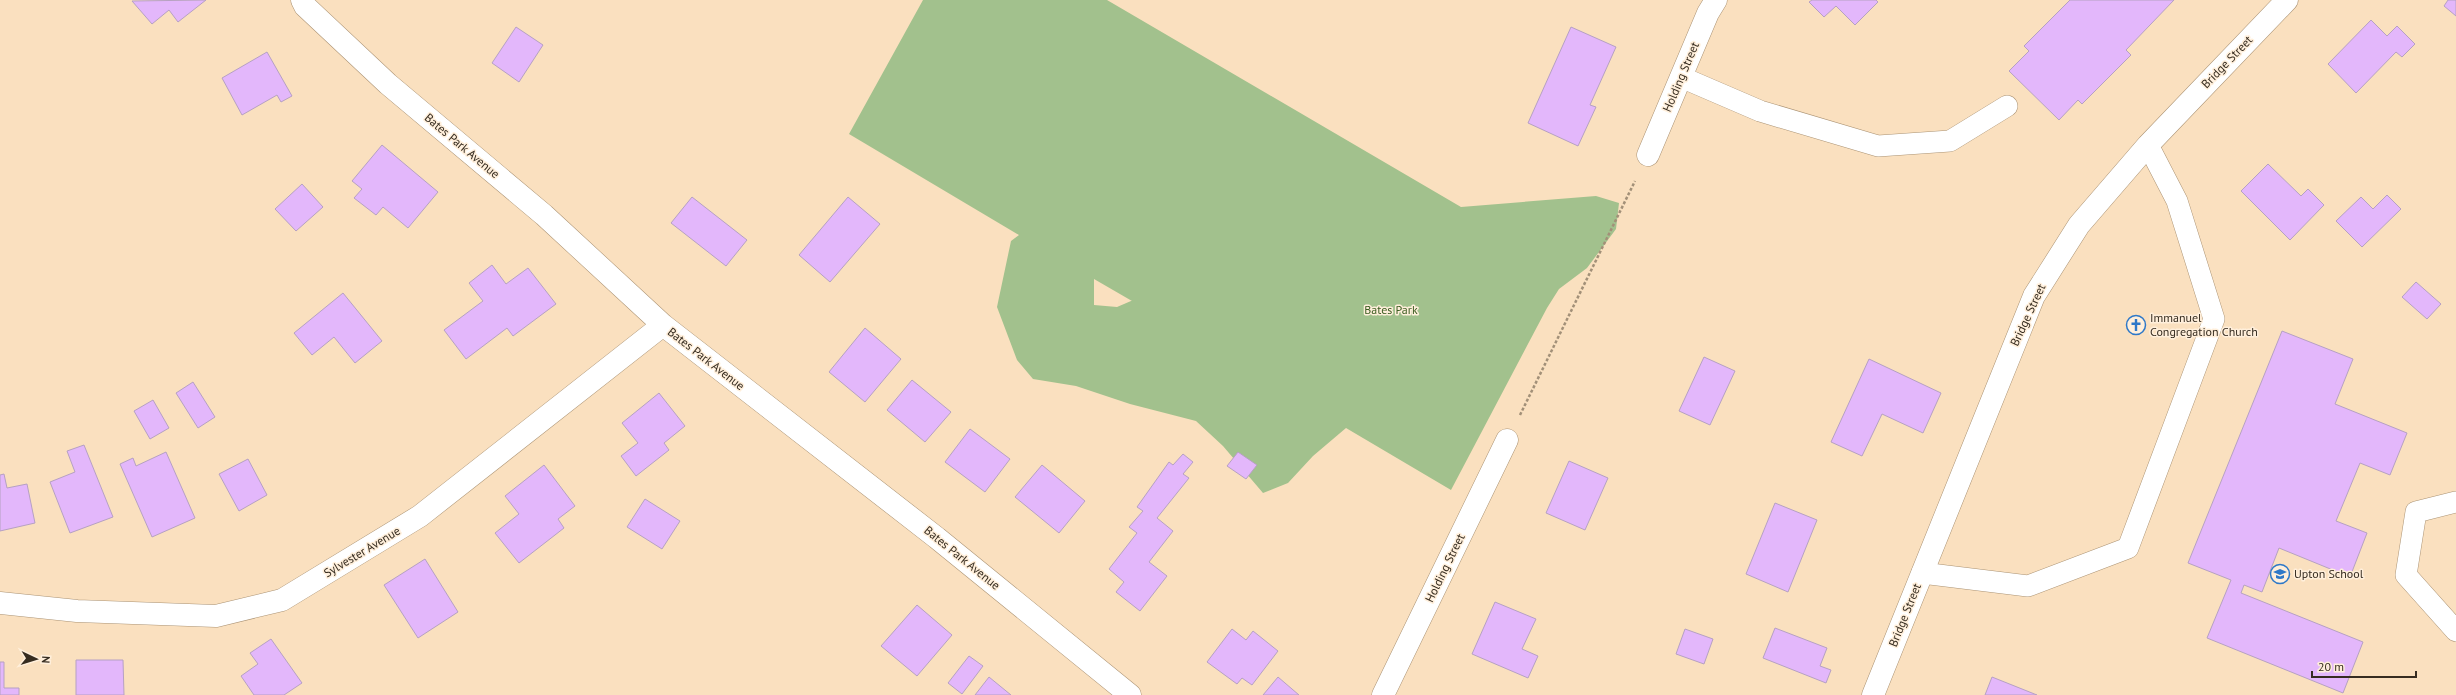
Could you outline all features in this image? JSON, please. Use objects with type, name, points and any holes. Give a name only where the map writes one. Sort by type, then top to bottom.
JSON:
[{"type":"street","name":"Bates Park Avenue","points":[[302,0],[306,6],[388,84],[544,215],[663,325],[936,538],[1130,695]]},
{"type":"street","name":"Holding Street","points":[[1648,155],[1708,13],[1716,0]]},
{"type":"street","name":"Bridge Street","points":[[1873,695],[2034,296],[2079,225],[2148,145],[2288,0]]},
{"type":"street","name":"Sylvester Avenue","points":[[0,603],[77,611],[216,616],[282,600],[420,516],[663,325]]},
{"type":"street","name":"Holding Street","points":[[1383,695],[1507,440]]},
{"type":"lane","points":[[1681,77],[1760,111],[1878,146],[1950,141],[2007,106]]},
{"type":"lane","points":[[1922,573],[2028,586],[2128,548],[2214,319],[2177,201],[2148,145]]},
{"type":"lane","points":[[2456,502],[2416,512],[2406,575],[2456,631]]},
{"type":"path","points":[[1507,440],[1648,155]]},
{"type":"green space","name":"Bates Park","points":[[923,0],[1107,0],[1461,207],[1596,196],[1619,203],[1616,229],[1587,268],[1559,289],[1547,308],[1451,490],[1346,428],[1313,456],[1288,483],[1263,493],[1223,446],[1196,421],[1130,404],[1076,386],[1033,379],[1017,360],[997,307],[1011,241],[1019,235],[849,134]],"holes":[[[1094,279],[1132,301],[1117,307],[1094,305]]]},
{"type":"building","points":[[206,0],[178,22],[169,10],[152,24],[132,1]]},
{"type":"building","points":[[1812,0],[1876,0],[1878,2],[1855,25],[1836,6],[1824,17],[1809,2]]},
{"type":"building","points":[[2070,0],[2174,0],[2126,50],[2131,55],[2082,104],[2078,100],[2059,120],[2009,71],[2029,51],[2024,46]]},
{"type":"building","points":[[2448,0],[2456,0],[2456,16],[2444,6]]},
{"type":"building","points":[[2371,20],[2387,36],[2397,26],[2415,44],[2402,57],[2396,52],[2356,93],[2328,64]]},
{"type":"building","points":[[516,27],[543,45],[519,82],[492,63]]},
{"type":"building","points":[[1571,27],[1616,47],[1590,105],[1596,107],[1578,146],[1528,123]]},
{"type":"building","points":[[267,52],[292,96],[281,102],[277,95],[242,115],[222,78]]},
{"type":"building","points":[[382,145],[438,192],[408,228],[383,207],[376,215],[354,198],[362,189],[352,181]]},
{"type":"building","points":[[2268,164],[2301,196],[2308,189],[2324,205],[2290,240],[2241,191]]},
{"type":"building","points":[[302,184],[323,207],[296,231],[275,209]]},
{"type":"building","points":[[2387,195],[2401,209],[2362,247],[2336,221],[2361,197],[2373,209]]},
{"type":"building","points":[[692,197],[747,240],[726,266],[671,223]]},
{"type":"building","points":[[848,197],[880,224],[830,282],[799,255]]},
{"type":"building","points":[[492,265],[506,284],[528,268],[556,304],[513,336],[507,328],[466,359],[444,330],[483,301],[469,283]]},
{"type":"building","points":[[2416,282],[2441,304],[2427,319],[2402,297]]},
{"type":"building","points":[[343,293],[382,341],[355,363],[334,337],[312,355],[294,333]]},
{"type":"building","points":[[865,328],[901,359],[865,402],[829,372]]},
{"type":"building","points":[[2282,331],[2353,359],[2335,404],[2407,433],[2390,475],[2360,463],[2336,521],[2367,533],[2350,577],[2279,548],[2262,592],[2244,585],[2241,593],[2363,642],[2343,693],[2207,638],[2231,580],[2188,563]]},
{"type":"building","points":[[1704,357],[1735,371],[1710,425],[1679,411]]},
{"type":"building","points":[[1869,359],[1941,393],[1923,433],[1882,414],[1862,456],[1831,442]]},
{"type":"building","points":[[912,380],[951,412],[925,442],[887,410]]},
{"type":"building","points":[[193,382],[215,417],[198,428],[176,393]]},
{"type":"building","points":[[659,393],[685,426],[664,443],[669,450],[636,476],[621,456],[638,443],[622,423]]},
{"type":"building","points":[[153,400],[169,428],[150,439],[134,411]]},
{"type":"building","points":[[970,429],[1010,459],[985,492],[945,462]]},
{"type":"building","points":[[84,445],[113,517],[70,533],[50,482],[75,472],[67,451]]},
{"type":"building","points":[[166,452],[195,518],[152,537],[120,464],[133,458],[136,466]]},
{"type":"building","points":[[1238,452],[1257,465],[1246,479],[1227,466]]},
{"type":"building","points":[[1183,454],[1193,462],[1183,474],[1189,478],[1157,518],[1173,531],[1149,562],[1167,576],[1140,611],[1116,592],[1124,582],[1109,569],[1137,533],[1129,527],[1143,511],[1137,507],[1169,462],[1173,465]]},
{"type":"building","points":[[248,459],[267,495],[239,511],[219,474]]},
{"type":"building","points":[[1569,461],[1608,478],[1585,530],[1546,513]]},
{"type":"building","points":[[544,465],[575,506],[558,519],[564,528],[519,563],[495,533],[519,514],[505,496]]},
{"type":"building","points":[[1042,465],[1085,501],[1059,533],[1015,497]]},
{"type":"building","points":[[4,474],[7,488],[27,484],[35,523],[0,531],[0,475]]},
{"type":"building","points":[[645,499],[680,521],[662,549],[627,527]]},
{"type":"building","points":[[1775,503],[1817,520],[1788,592],[1746,574]]},
{"type":"building","points":[[425,559],[458,612],[418,638],[384,585]]},
{"type":"building","points":[[1495,602],[1536,619],[1522,649],[1538,656],[1528,678],[1472,654]]},
{"type":"building","points":[[917,605],[952,635],[917,676],[881,646]]},
{"type":"building","points":[[1775,628],[1827,648],[1820,666],[1831,670],[1826,683],[1763,658]]},
{"type":"building","points":[[1232,629],[1246,640],[1253,631],[1278,651],[1252,685],[1242,678],[1237,684],[1207,662]]},
{"type":"building","points":[[1685,629],[1713,639],[1704,664],[1676,654]]},
{"type":"building","points":[[271,639],[302,683],[284,695],[254,695],[241,676],[258,664],[250,653]]},
{"type":"building","points":[[969,656],[983,666],[962,694],[948,683]]},
{"type":"building","points":[[76,660],[123,660],[124,695],[76,695]]},
{"type":"building","points":[[0,662],[4,662],[4,688],[19,688],[19,695],[0,695]]},
{"type":"building","points":[[989,677],[1011,695],[975,695]]},
{"type":"building","points":[[1278,677],[1299,695],[1263,695]]},
{"type":"building","points":[[1992,677],[2037,695],[1985,695]]},
{"type":"place","name":"Immanuel Congregation Church","points":[[2136,325]]},
{"type":"place","name":"Upton School","points":[[2280,574]]}]
